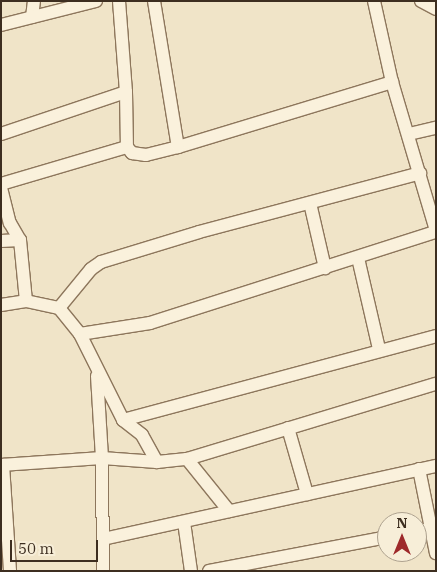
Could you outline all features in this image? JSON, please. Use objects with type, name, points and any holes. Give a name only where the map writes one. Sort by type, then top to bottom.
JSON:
[{"type":"street","points":[[32,17],[34,1]]},
{"type":"street","points":[[1,25],[96,1]]},
{"type":"street","points":[[119,1],[126,92],[127,146],[132,153],[146,155],[178,148],[392,82]]},
{"type":"street","points":[[154,1],[178,148]]},
{"type":"street","points":[[80,334],[150,323],[358,258],[436,231],[409,134],[392,82],[374,1]]},
{"type":"street","points":[[421,1],[436,9]]},
{"type":"street","points":[[1,134],[126,92]]},
{"type":"street","points":[[409,134],[436,128]]},
{"type":"street","points":[[1,184],[127,146]]},
{"type":"street","points":[[59,308],[91,269],[101,262],[420,173]]},
{"type":"street","points":[[1,188],[8,218],[20,240],[26,301]]},
{"type":"street","points":[[310,203],[325,268]]},
{"type":"street","points":[[1,241],[20,240]]},
{"type":"street","points":[[358,258],[379,349]]},
{"type":"street","points":[[1,305],[26,301],[59,308],[80,334],[123,420],[142,435],[157,462]]},
{"type":"street","points":[[123,420],[379,349],[436,336]]},
{"type":"street","points":[[97,371],[102,458],[103,571]]},
{"type":"street","points":[[10,571],[2,465],[102,458],[157,462],[187,459],[436,384]]},
{"type":"street","points":[[288,428],[307,494]]},
{"type":"street","points":[[187,459],[229,511]]},
{"type":"street","points":[[103,540],[436,466]]},
{"type":"street","points":[[419,469],[436,553]]},
{"type":"street","points":[[184,522],[191,571]]},
{"type":"street","points":[[427,530],[432,529]]},
{"type":"street","points":[[209,571],[377,539]]}]
